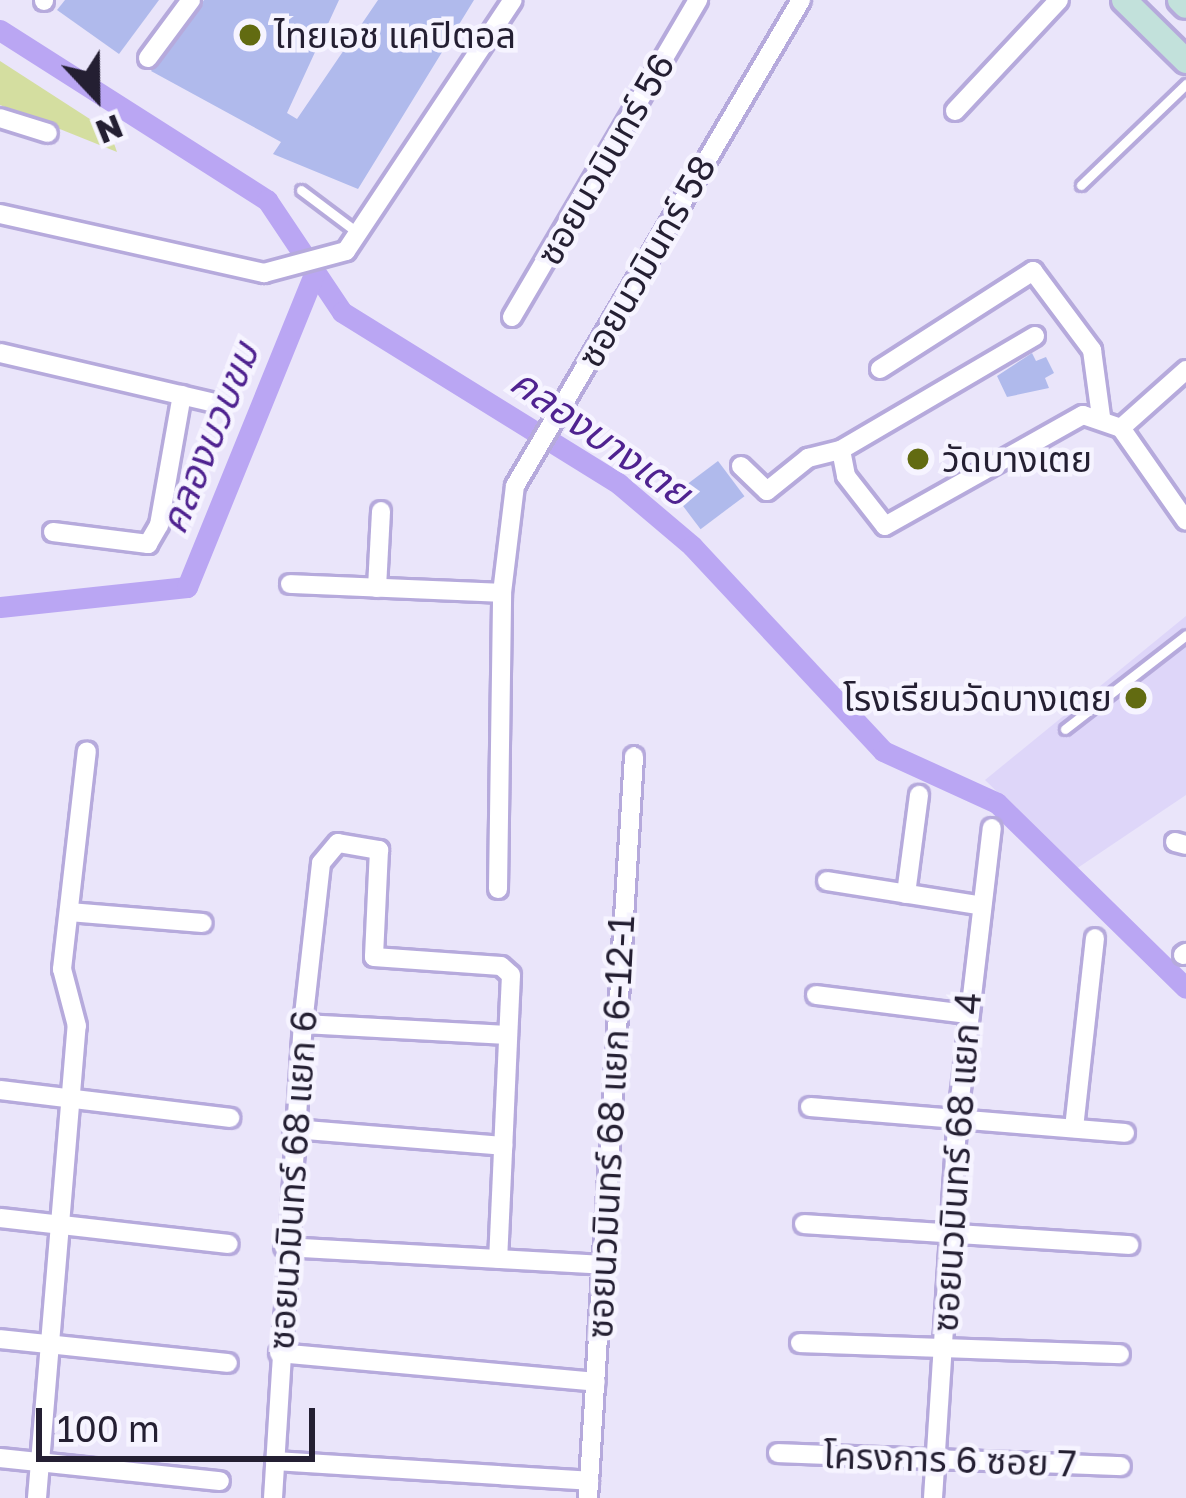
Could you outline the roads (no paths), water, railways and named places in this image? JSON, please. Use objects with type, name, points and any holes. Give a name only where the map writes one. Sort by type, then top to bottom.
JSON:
[{"type":"main road","points":[[1124,0],[1186,62]]},
{"type":"street","points":[[148,58],[191,0]]},
{"type":"street","points":[[0,214],[264,273],[346,250],[513,0]]},
{"type":"street","name":"ซอยนวมินทร์ 56","points":[[512,317],[698,0]]},
{"type":"street","name":"ซอยนวมินทร์ 58","points":[[498,889],[502,593],[515,486],[801,0]]},
{"type":"street","points":[[955,111],[1059,0]]},
{"type":"street","points":[[0,118],[48,134]]},
{"type":"street","points":[[880,369],[1033,272],[1092,350],[1101,417]]},
{"type":"street","points":[[741,466],[767,490],[808,458],[841,451],[1035,336]]},
{"type":"street","points":[[0,353],[211,402]]},
{"type":"street","points":[[1120,428],[1184,377]]},
{"type":"street","points":[[53,532],[148,544],[182,395]]},
{"type":"street","points":[[841,451],[846,476],[885,526],[1062,425],[1101,417],[1120,428],[1186,521]]},
{"type":"street","points":[[377,588],[381,511]]},
{"type":"street","points":[[290,584],[502,593]]},
{"type":"street","points":[[37,1498],[76,1026],[62,980],[87,751]]},
{"type":"street","name":"ซอยนวมินทร์ 68 แยก 6-12-1","points":[[589,1489],[634,756]]},
{"type":"street","points":[[906,894],[919,795]]},
{"type":"street","name":"ซอยนวมินทร์ 68 แยก 4","points":[[933,1498],[957,1124],[977,905],[992,828]]},
{"type":"street","name":"ซอยนวมินทร์ 68 แยก 6","points":[[273,1498],[284,1246],[302,1024],[320,863],[338,843],[379,850],[384,866],[368,948],[374,956],[501,966],[511,975],[508,1036]]},
{"type":"street","points":[[827,881],[977,905]]},
{"type":"street","points":[[69,912],[202,923]]},
{"type":"street","points":[[1074,1128],[1095,938]]},
{"type":"street","points":[[816,995],[967,1014]]},
{"type":"street","points":[[302,1024],[508,1036],[498,1259]]},
{"type":"street","points":[[0,1090],[230,1118]]},
{"type":"street","points":[[809,1107],[957,1124],[1125,1133]]},
{"type":"street","points":[[293,1129],[503,1146]]},
{"type":"street","points":[[0,1218],[230,1244]]},
{"type":"street","points":[[804,1224],[1129,1245]]},
{"type":"street","points":[[284,1246],[603,1265]]},
{"type":"street","points":[[0,1339],[228,1363]]},
{"type":"street","points":[[800,1343],[1120,1354]]},
{"type":"street","points":[[279,1353],[596,1382]]},
{"type":"street","name":"โครงการ 6 ซอย 7","points":[[778,1453],[1121,1466]]},
{"type":"street","points":[[0,1458],[220,1480]]},
{"type":"street","points":[[275,1461],[589,1489]]},
{"type":"lane","points":[[1081,185],[1186,84]]},
{"type":"lane","points":[[301,190],[358,233]]},
{"type":"lane","points":[[1065,729],[1186,635]]},
{"type":"waterway","name":"คลองบางเตย","points":[[0,30],[267,200],[342,312],[619,484],[692,546],[883,751],[997,803],[1186,988]]},
{"type":"waterway","name":"คลองบวบขม","points":[[0,607],[187,587],[314,275]]},
{"type":"place","name":"ไทยเอช แคปิตอล","points":[[250,35]]},
{"type":"place","name":"วัดบางเตย","points":[[918,459]]},
{"type":"place","name":"โรงเรียนวัดบางเตย","points":[[1136,698]]}]
